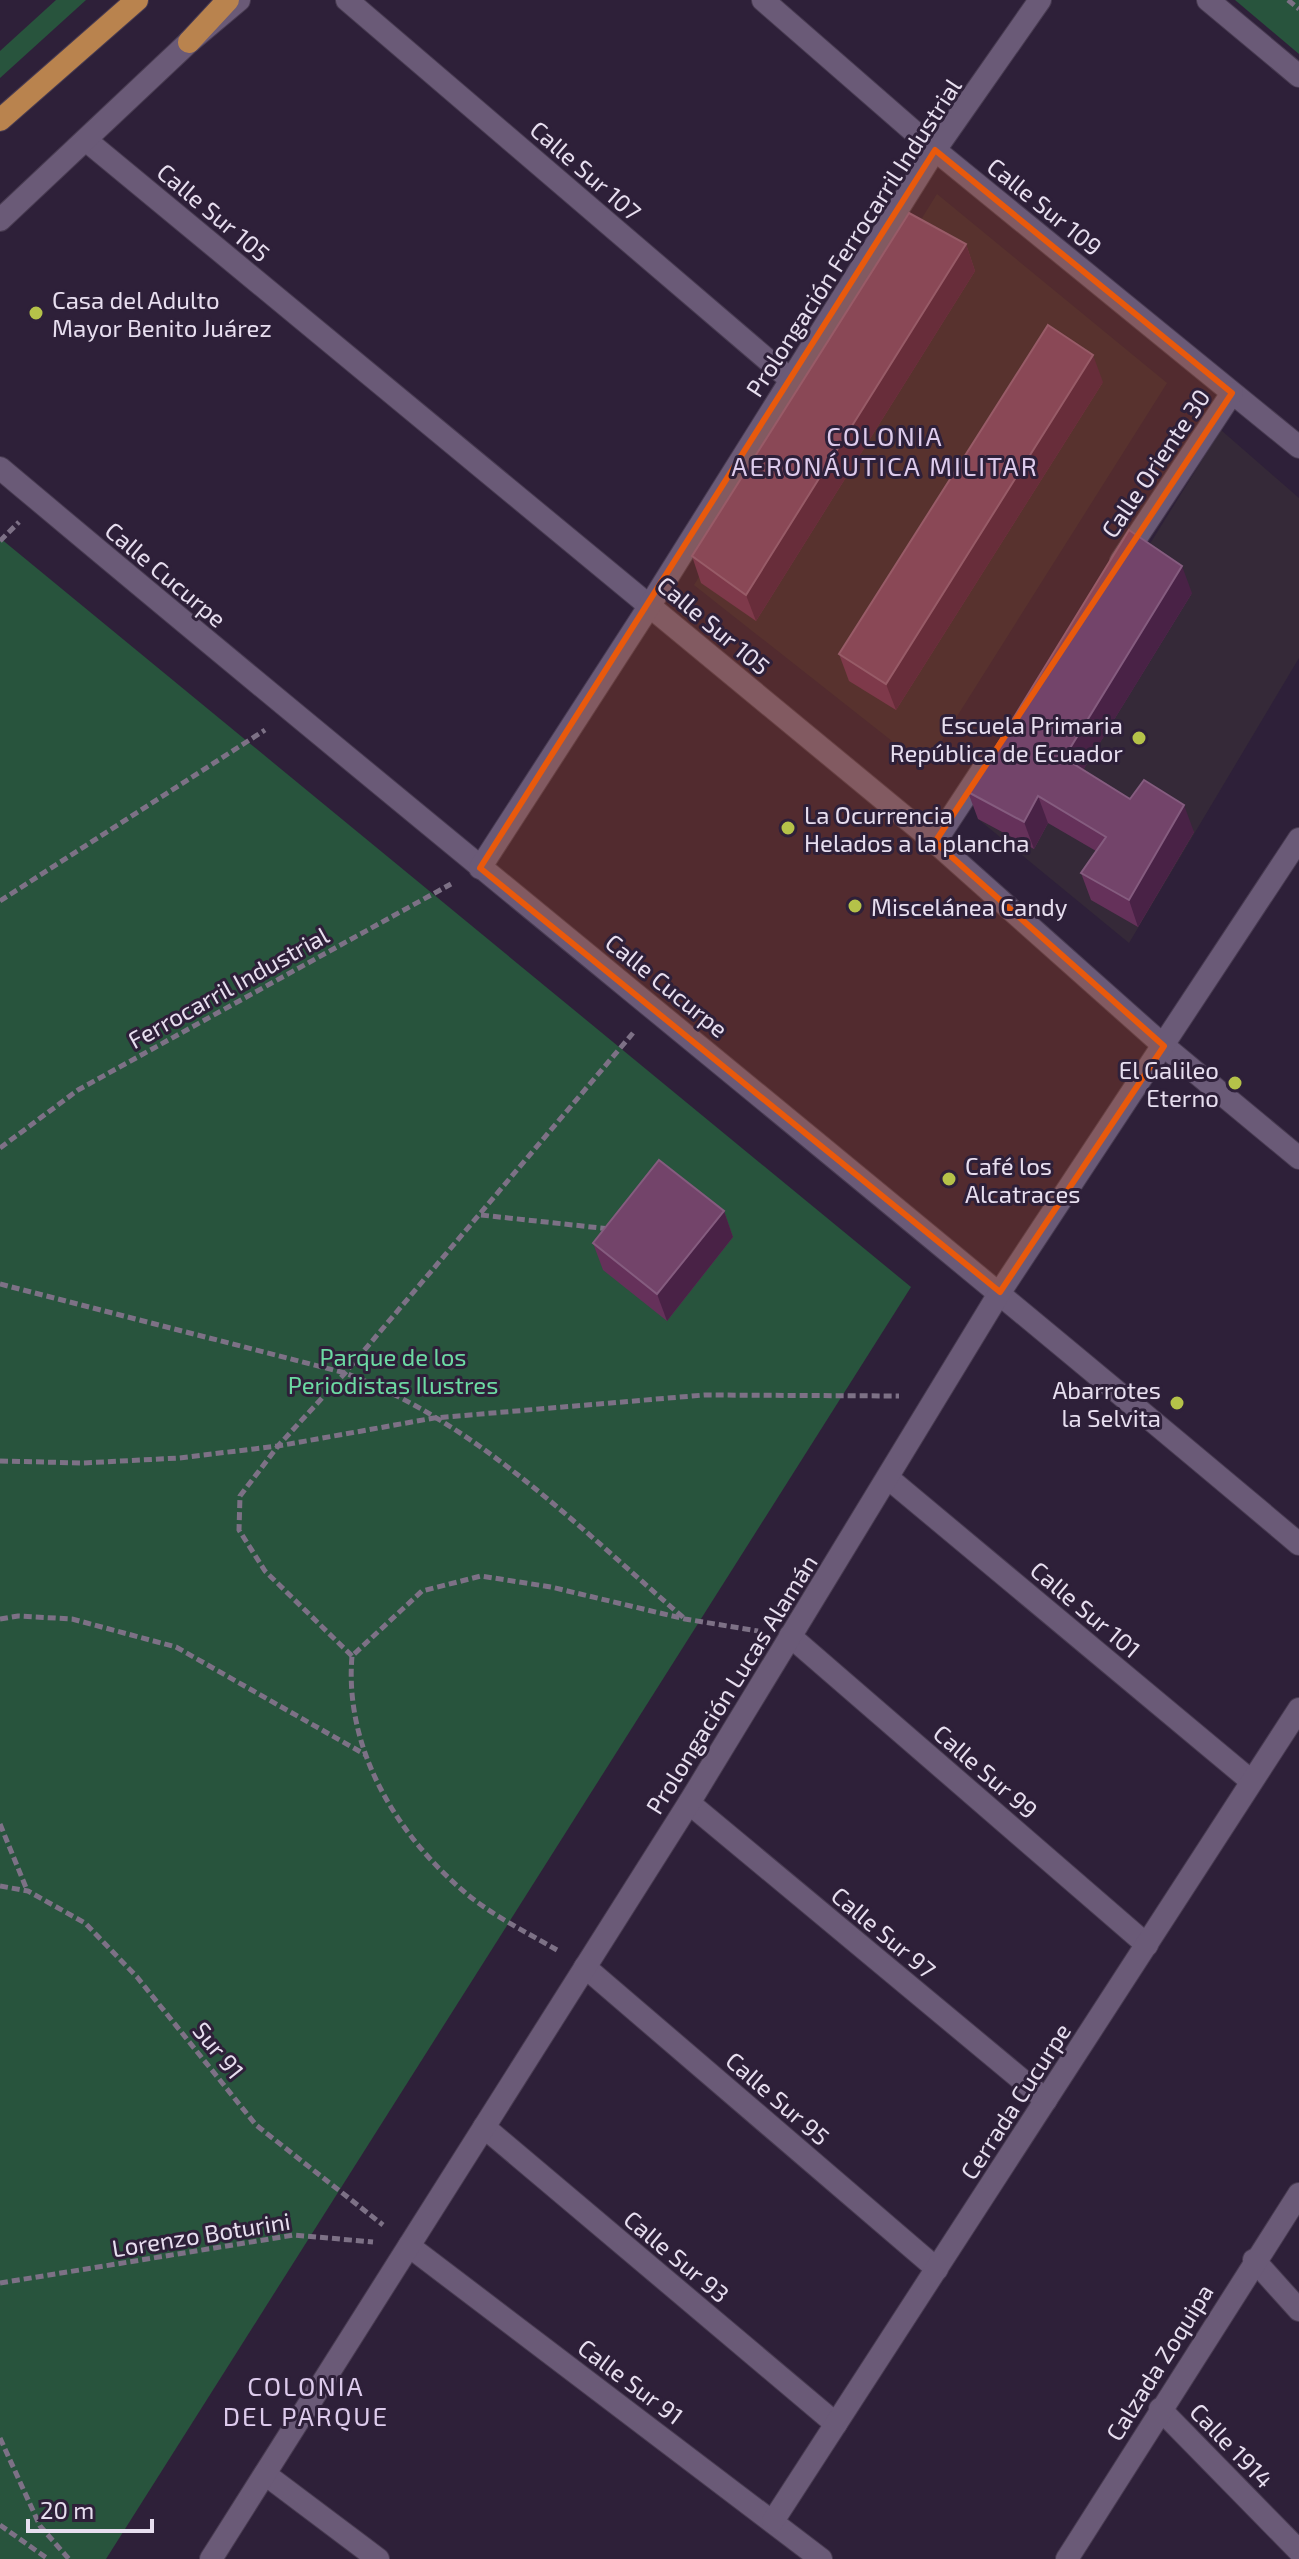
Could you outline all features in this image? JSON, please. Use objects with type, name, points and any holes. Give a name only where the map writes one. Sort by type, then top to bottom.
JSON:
[{"type":"main road","points":[[0,120],[137,0]]},
{"type":"main road","points":[[189,42],[228,0]]},
{"type":"street","points":[[0,220],[189,42],[239,0]]},
{"type":"street","name":"Calle Sur 107","points":[[347,0],[791,380]]},
{"type":"street","name":"Calle Sur 109","points":[[763,0],[935,150],[1299,447]]},
{"type":"street","name":"Prolongación Ferrocarril Industrial","points":[[480,868],[650,605],[935,150],[1040,0]]},
{"type":"street","points":[[1208,0],[1299,76]]},
{"type":"street","name":"Calle Sur 105","points":[[87,141],[935,842],[1164,1046],[1299,1158]]},
{"type":"street","name":"Calle Oriente 30","points":[[1110,578],[1232,393]]},
{"type":"street","name":"Calle Cucurpe","points":[[0,468],[480,868],[1000,1292],[1299,1544]]},
{"type":"street","points":[[935,842],[996,750]]},
{"type":"street","name":"Prolongación Lucas Alamán","points":[[211,2559],[689,1803],[1000,1292],[1299,839]]},
{"type":"street","name":"Calle Sur 101","points":[[888,1478],[1250,1780]]},
{"type":"street","name":"Calle Sur 99","points":[[790,1636],[1147,1945]]},
{"type":"street","name":"Cerrada Cucurpe","points":[[773,2521],[1147,1945],[1250,1780],[1299,1709]]},
{"type":"street","name":"Calle Sur 97","points":[[689,1803],[1046,2100]]},
{"type":"street","name":"Calle Sur 95","points":[[585,1967],[937,2269]]},
{"type":"street","name":"Calle Sur 93","points":[[484,2127],[836,2424]]},
{"type":"street","name":"Calzada Zoquipa","points":[[1068,2558],[1254,2260],[1299,2194]]},
{"type":"street","name":"Calle Sur 91","points":[[409,2246],[821,2559]]},
{"type":"street","points":[[1254,2260],[1299,2310]]},
{"type":"street","name":"Calle 1914","points":[[1160,2409],[1299,2551]]},
{"type":"street","points":[[265,2474],[378,2559]]},
{"type":"path","points":[[1288,0],[1299,9]]},
{"type":"path","points":[[0,901],[292,713]]},
{"type":"path","name":"Ferrocarril Industrial","points":[[0,1148],[78,1090],[480,868]]},
{"type":"path","points":[[352,1656],[265,1571],[239,1530],[240,1496],[278,1446],[345,1373],[654,1008]]},
{"type":"path","points":[[480,1215],[618,1230]]},
{"type":"path","points":[[0,1284],[345,1373],[379,1386],[488,1449],[685,1619]]},
{"type":"path","points":[[0,1461],[83,1463],[179,1458],[278,1446],[434,1418],[704,1395],[936,1396]]},
{"type":"path","points":[[585,1967],[470,1897],[421,1851],[389,1808],[366,1755],[349,1692],[352,1656],[422,1591],[481,1576],[551,1587],[685,1619],[790,1636]]},
{"type":"path","points":[[0,1619],[18,1616],[72,1619],[176,1647],[366,1755]]},
{"type":"path","points":[[0,1824],[28,1891]]},
{"type":"path","name":"Sur 91","points":[[0,1886],[28,1891],[85,1923],[137,1977],[256,2125],[409,2246]]},
{"type":"path","name":"Lorenzo Boturini","points":[[0,2283],[294,2235],[409,2246]]},
{"type":"path","points":[[0,2438],[40,2526],[69,2559]]},
{"type":"path","points":[[0,2525],[48,2559]]},
{"type":"highlighted area","points":[[935,150],[1232,393],[935,842],[1164,1046],[1000,1292],[480,868]]},
{"type":"shaded area","points":[[937,194],[1167,383],[925,767],[694,585]]},
{"type":"shaded area","name":"Escuela Primaria República de Ecuador","points":[[1221,430],[1299,498],[1299,658],[1129,943],[978,819]]},
{"type":"green space","points":[[56,0],[86,0],[0,78],[0,51]]},
{"type":"green space","points":[[1235,0],[1299,0],[1299,54]]},
{"type":"green space","name":"Parque de los Periodistas Ilustres","points":[[0,538],[911,1287],[106,2559],[0,2559]]},
{"type":"building","points":[[909,213],[966,244],[746,595],[692,556]]},
{"type":"building","points":[[1048,325],[1093,355],[886,684],[839,654]]},
{"type":"building","name":"Escuela Primaria República de Ecuador","points":[[1129,530],[1182,566],[1064,758],[1130,799],[1144,780],[1184,805],[1129,900],[1081,873],[1106,837],[1038,796],[1024,822],[968,792]]},
{"type":"building","points":[[659,1160],[724,1211],[657,1294],[593,1243]]},
{"type":"place","name":"Casa del Adulto Mayor Benito Juárez","points":[[36,313]]},
{"type":"place","name":"Escuela Primaria República de Ecuador","points":[[1139,738]]},
{"type":"place","name":"La Ocurrencia Helados a la plancha","points":[[788,828]]},
{"type":"place","name":"Miscelánea Candy","points":[[855,906]]},
{"type":"place","name":"El Galileo Eterno","points":[[1235,1083]]},
{"type":"place","name":"Café los Alcatraces","points":[[949,1179]]},
{"type":"place","name":"Abarrotes la Selvita","points":[[1177,1403]]},
{"type":"district","name":"COLONIA AERONÁUTICA MILITAR","points":[[885,450]]},
{"type":"district","name":"COLONIA DEL PARQUE","points":[[306,2400]]}]
